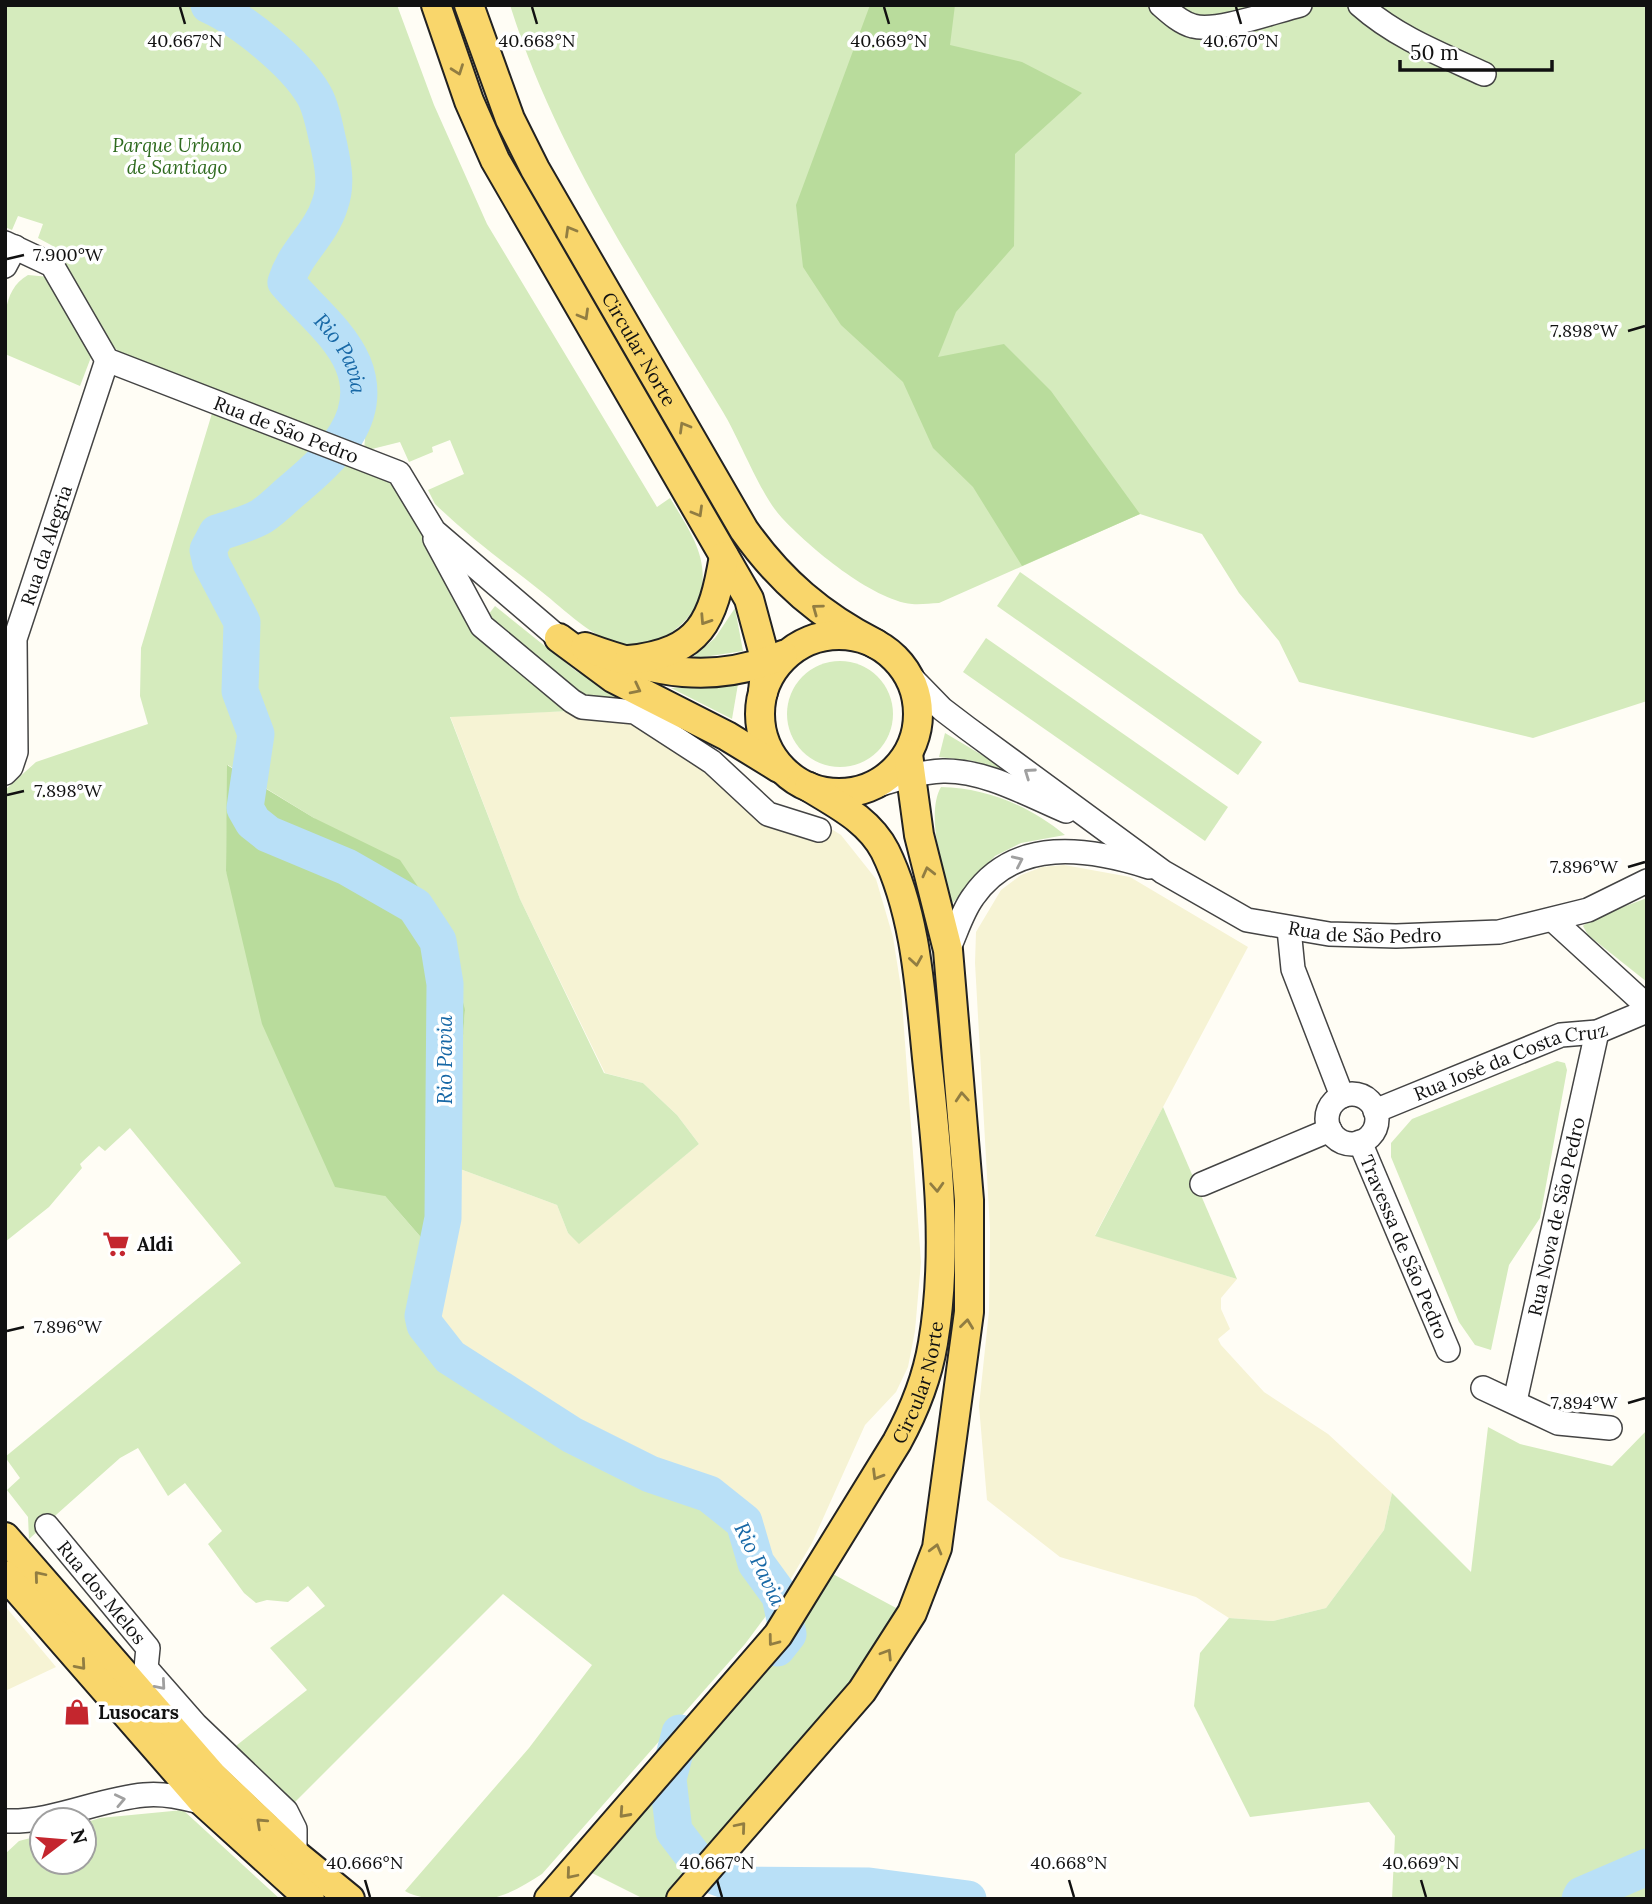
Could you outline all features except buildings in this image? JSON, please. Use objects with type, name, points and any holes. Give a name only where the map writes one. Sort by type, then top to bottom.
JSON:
[{"type":"main road","name":"Circular Norte","points":[[436,5],[466,92],[495,159],[749,599],[778,657],[763,692],[760,713],[764,737],[774,759],[798,780]]},
{"type":"main road","name":"Circular Norte","points":[[469,5],[510,118],[535,169],[744,530],[764,559],[795,591],[844,627],[876,644]]},
{"type":"main road","points":[[626,660],[673,650],[693,636],[706,622],[716,600],[724,556]]},
{"type":"main road","points":[[559,638],[661,671],[691,673],[740,669],[778,657],[809,640],[831,635],[855,636],[876,644],[895,658],[908,674],[918,712],[909,765],[896,769],[878,783],[859,791],[831,793],[798,780]]},
{"type":"main road","name":"Circular Norte","points":[[550,1899],[757,1661],[825,1564],[897,1442],[925,1380],[937,1313],[940,1236],[933,1115],[921,994],[905,905],[884,849],[855,815],[727,736],[613,678],[559,638]]},
{"type":"main road","name":"Circular Norte","points":[[681,1899],[862,1691],[912,1612],[937,1548],[969,1312],[970,1200],[948,950],[919,835],[909,765]]},
{"type":"main road","points":[[5,1537],[213,1776],[295,1854],[350,1899]]},
{"type":"main road","points":[[5,1575],[204,1803],[310,1899]]},
{"type":"street","points":[[1161,5],[1173,16],[1194,27],[1216,26],[1300,5]]},
{"type":"street","points":[[1360,5],[1375,19],[1414,42],[1484,74]]},
{"type":"street","points":[[9,252],[52,265],[107,360]]},
{"type":"street","name":"Rua de São Pedro","points":[[107,360],[399,473],[434,531],[559,638]]},
{"type":"street","name":"Rua da Alegria","points":[[5,773],[11,767],[16,752],[15,639],[107,360]]},
{"type":"street","points":[[424,518],[482,626],[572,701],[582,707],[635,712],[673,733],[712,762],[768,814],[819,830]]},
{"type":"street","points":[[472,607],[473,596],[480,590],[503,590]]},
{"type":"street","points":[[908,674],[958,722],[1105,827]]},
{"type":"street","points":[[909,765],[969,774],[1003,784],[1105,827]]},
{"type":"street","name":"Rua de São Pedro","points":[[1105,827],[1163,872],[1247,920],[1329,934],[1396,936],[1499,932],[1588,910],[1647,881]]},
{"type":"street","points":[[948,950],[973,897],[996,873],[1019,858],[1052,851],[1086,850],[1163,872]]},
{"type":"street","points":[[1553,920],[1647,1009]]},
{"type":"street","points":[[1289,929],[1293,969],[1342,1096]]},
{"type":"street","name":"Rua José da Costa Cruz","points":[[1375,1111],[1561,1035],[1597,1032],[1647,1009]]},
{"type":"street","name":"Rua Nova de São Pedro","points":[[1515,1401],[1597,1032]]},
{"type":"street","points":[[1358,1095],[1371,1104],[1375,1111],[1372,1133],[1360,1142],[1346,1143],[1330,1130],[1327,1114],[1330,1106],[1342,1096],[1358,1095]]},
{"type":"street","points":[[1202,1184],[1330,1130]]},
{"type":"street","name":"Travessa de São Pedro","points":[[1360,1142],[1448,1350]]},
{"type":"street","points":[[1483,1388],[1558,1423],[1611,1428]]},
{"type":"street","name":"Rua dos Melos","points":[[47,1526],[148,1648],[146,1668],[196,1725],[286,1811],[295,1829],[295,1854]]},
{"type":"street","points":[[71,1614],[101,1590]]},
{"type":"street","points":[[5,1821],[46,1817],[145,1795],[175,1796],[204,1803]]},
{"type":"shaded area","points":[[570,711],[625,717],[691,753],[745,808],[770,825],[825,825],[841,835],[876,879],[893,937],[901,988],[921,1262],[915,1331],[908,1367],[896,1392],[865,1425],[812,1543],[783,1592],[761,1561],[757,1539],[748,1520],[718,1495],[655,1470],[575,1427],[447,1348],[431,1322],[448,1217],[452,1166],[557,1205],[568,1233],[579,1243],[699,1144],[677,1115],[643,1083],[605,1073],[520,899],[450,716]]},
{"type":"shaded area","points":[[1064,865],[1130,877],[1248,947],[1095,1235],[1237,1279],[1221,1298],[1221,1309],[1230,1329],[1218,1339],[1221,1345],[1264,1392],[1328,1434],[1392,1493],[1384,1530],[1326,1608],[1273,1621],[1229,1618],[1196,1597],[1060,1557],[987,1500],[979,1406],[989,1311],[990,1229],[975,963],[976,932],[1001,890],[1021,875],[1042,867]]},
{"type":"shaded area","points":[[5,1606],[56,1667],[5,1691]]},
{"type":"green space","name":"Parque Urbano de Santiago","points":[[5,5],[397,5],[434,105],[487,224],[657,507],[670,498],[693,538],[699,552],[703,580],[693,610],[680,626],[662,638],[641,646],[621,645],[610,641],[579,622],[487,549],[435,504],[428,490],[464,474],[450,440],[432,447],[433,452],[409,462],[400,442],[364,451],[365,392],[359,363],[345,337],[310,300],[295,275],[312,248],[335,228],[314,233],[298,244],[286,260],[280,281],[292,300],[338,354],[347,373],[351,393],[344,415],[326,439],[127,360],[111,344],[62,257],[51,245],[38,238],[43,224],[18,216],[12,230],[5,227]]},
{"type":"green space","points":[[510,5],[1647,5],[1647,701],[1533,738],[1299,682],[1279,641],[1239,593],[1202,534],[1140,514],[939,603],[915,604],[896,600],[860,583],[808,543],[782,518],[766,496],[723,412],[604,215],[577,164],[529,59]]},
{"type":"green space","points":[[870,5],[955,5],[950,45],[1022,62],[1082,93],[1015,154],[1014,246],[956,312],[938,357],[1004,344],[1051,391],[1140,514],[1022,566],[973,487],[933,448],[903,382],[841,325],[803,267],[796,205]]},
{"type":"green space","points":[[28,275],[49,277],[93,352],[80,386],[5,354],[8,300],[19,282]]},
{"type":"green space","points":[[213,410],[398,485],[452,598],[485,639],[570,711],[450,717],[520,899],[604,1073],[643,1083],[677,1115],[699,1144],[579,1244],[568,1233],[557,1205],[452,1166],[465,1010],[314,818],[228,765],[226,871],[385,1196],[432,1250],[418,1320],[445,1358],[567,1439],[648,1479],[710,1503],[738,1526],[749,1566],[777,1601],[745,1644],[542,1874],[512,1891],[492,1898],[472,1901],[447,1900],[413,1895],[405,1891],[529,1748],[592,1665],[503,1594],[291,1806],[232,1749],[307,1690],[270,1648],[325,1606],[308,1586],[288,1602],[267,1600],[256,1603],[244,1593],[208,1544],[222,1531],[185,1483],[168,1496],[138,1448],[120,1458],[29,1539],[28,1517],[7,1490],[20,1478],[5,1457],[241,1263],[130,1128],[105,1151],[99,1146],[80,1164],[82,1168],[49,1207],[5,1242],[5,790],[36,762],[148,724],[140,696],[141,648]]},
{"type":"green space","points":[[1020,572],[1262,742],[1238,775],[997,606]]},
{"type":"green space","points":[[495,606],[576,671],[629,701],[586,700],[485,619]]},
{"type":"green space","points":[[735,608],[743,651],[691,659],[715,638]]},
{"type":"green space","points":[[986,638],[1228,807],[1205,841],[963,672]]},
{"type":"green space","points":[[840,661],[860,665],[878,676],[889,694],[893,714],[889,734],[878,752],[860,763],[840,767],[820,763],[802,752],[791,734],[787,714],[791,694],[802,676],[820,665]]},
{"type":"green space","points":[[738,684],[732,719],[671,688]]},
{"type":"green space","points":[[945,733],[1014,774],[973,761],[939,757]]},
{"type":"green space","points":[[227,765],[314,818],[400,860],[443,924],[465,1010],[452,1178],[432,1250],[385,1196],[335,1187],[262,1024],[226,871]]},
{"type":"green space","points":[[941,787],[975,791],[1023,807],[1065,835],[1021,843],[995,856],[951,905],[935,828],[937,799]]},
{"type":"green space","points":[[1647,898],[1647,982],[1588,935],[1583,926],[1591,919]]},
{"type":"green space","points":[[1557,1061],[1565,1063],[1567,1070],[1540,1218],[1509,1265],[1491,1350],[1475,1345],[1459,1322],[1391,1157],[1391,1143],[1412,1119]]},
{"type":"green space","points":[[1163,1107],[1237,1279],[1095,1236]]},
{"type":"green space","points":[[1488,1427],[1520,1444],[1612,1466],[1647,1430],[1647,1899],[1392,1899],[1395,1836],[1369,1802],[1250,1817],[1194,1706],[1200,1653],[1229,1618],[1273,1621],[1326,1608],[1384,1530],[1392,1493],[1471,1572]]},
{"type":"green space","points":[[831,1573],[898,1609],[846,1692],[739,1809],[665,1899],[644,1899],[588,1871],[789,1642]]},
{"type":"green space","points":[[183,1810],[280,1899],[5,1899],[5,1854],[19,1841],[28,1839],[28,1876],[98,1876],[100,1818]]},
{"type":"waterway","name":"Rio Pavia","points":[[209,5],[267,43],[294,69],[317,101],[332,160],[332,197],[326,215],[295,261],[286,282],[340,342],[353,364],[358,384],[354,419],[335,450],[266,513],[217,533],[208,550],[211,563],[242,622],[240,691],[256,734],[245,808],[253,822],[268,834],[347,867],[415,906],[438,941],[445,984],[443,1218],[423,1316],[425,1325],[450,1357],[572,1435],[650,1474],[709,1494],[744,1522],[756,1563],[780,1596],[788,1634],[777,1648]]},
{"type":"waterway","name":"Rio Pavia","points":[[680,1733],[668,1779],[674,1831],[706,1873],[738,1885],[869,1886],[968,1899]]},
{"type":"waterway","name":"Rio Pavia","points":[[1580,1899],[1582,1895],[1647,1867]]},
{"type":"place","name":"Aldi","points":[[116,1244]]},
{"type":"place","name":"Lusocars","points":[[77,1712]]}]
